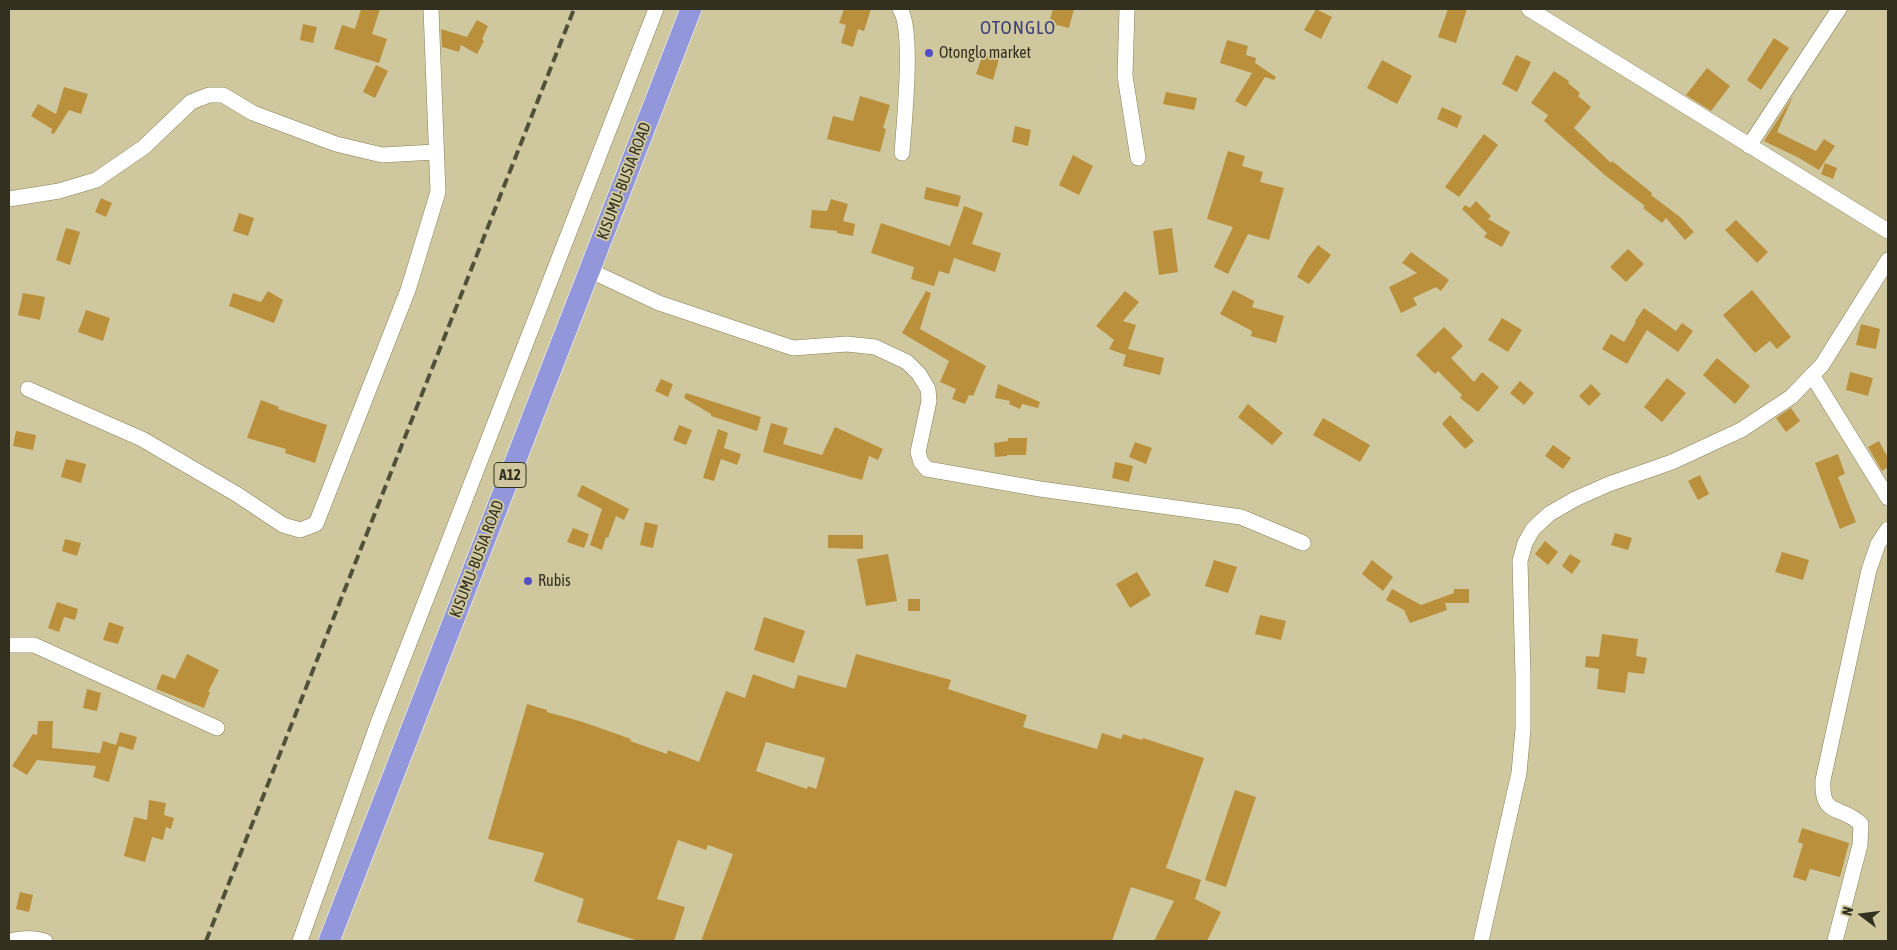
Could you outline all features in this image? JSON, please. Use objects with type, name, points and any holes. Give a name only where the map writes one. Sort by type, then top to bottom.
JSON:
[{"type":"highway","name":"KISUMU-BUSIA ROAD","points":[[330,941],[691,9]]},
{"type":"street","points":[[28,389],[142,439],[238,495],[283,525],[300,530],[316,524],[408,290],[438,192],[431,9]]},
{"type":"street","points":[[300,941],[382,714],[656,9]]},
{"type":"street","points":[[900,9],[906,20],[908,40],[902,153]]},
{"type":"street","points":[[1127,9],[1125,76],[1138,158]]},
{"type":"street","points":[[1529,9],[1888,231]]},
{"type":"street","points":[[1749,146],[1839,9]]},
{"type":"street","points":[[9,199],[59,191],[96,180],[144,147],[191,102],[209,95],[223,95],[253,113],[336,144],[382,155],[435,152]]},
{"type":"street","points":[[1481,941],[1519,773],[1523,729],[1524,675],[1520,561],[1525,543],[1538,524],[1562,506],[1609,484],[1672,462],[1741,430],[1791,397],[1822,365],[1888,260]]},
{"type":"street","points":[[589,270],[659,303],[793,348],[847,344],[875,347],[907,362],[919,374],[928,389],[929,401],[918,452],[921,462],[927,469],[1040,489],[1241,516],[1303,543]]},
{"type":"street","points":[[1812,376],[1888,498]]},
{"type":"street","points":[[1835,941],[1860,845],[1861,824],[1853,816],[1830,808],[1825,802],[1822,793],[1823,780],[1869,570],[1878,544],[1888,529]]},
{"type":"street","points":[[9,645],[34,645],[217,728]]},
{"type":"street","points":[[9,941],[20,939],[45,941]]},
{"type":"building","points":[[361,9],[380,9],[372,34],[387,39],[379,63],[334,49],[342,25],[355,29]]},
{"type":"building","points":[[844,9],[871,9],[864,31],[858,29],[853,47],[841,43],[846,25],[839,23]]},
{"type":"building","points":[[1053,9],[1074,9],[1069,28],[1049,23]]},
{"type":"building","points":[[1316,9],[1332,17],[1321,39],[1304,30]]},
{"type":"building","points":[[1448,9],[1467,9],[1456,43],[1438,37]]},
{"type":"building","points":[[477,20],[488,26],[482,39],[484,41],[477,54],[461,45],[459,52],[442,47],[441,29],[467,37]]},
{"type":"building","points":[[303,24],[317,27],[313,43],[300,40]]},
{"type":"building","points":[[1774,38],[1789,48],[1761,90],[1747,80]]},
{"type":"building","points":[[1227,40],[1248,46],[1246,55],[1256,58],[1255,63],[1276,77],[1274,80],[1265,77],[1246,107],[1235,101],[1252,73],[1220,63]]},
{"type":"building","points":[[983,54],[999,59],[993,80],[976,74]]},
{"type":"building","points":[[1516,55],[1531,62],[1517,92],[1502,84]]},
{"type":"building","points":[[1382,60],[1412,76],[1397,104],[1367,88]]},
{"type":"building","points":[[376,65],[388,71],[375,98],[363,92]]},
{"type":"building","points":[[1707,68],[1730,86],[1711,111],[1686,95]]},
{"type":"building","points":[[1554,71],[1569,81],[1568,83],[1580,93],[1578,96],[1591,107],[1574,128],[1611,163],[1612,161],[1680,217],[1694,232],[1685,240],[1666,218],[1662,223],[1643,208],[1645,206],[1606,176],[1544,121],[1548,115],[1531,103]]},
{"type":"building","points":[[64,87],[88,94],[81,114],[69,110],[54,134],[51,133],[52,129],[31,116],[38,104],[56,114]]},
{"type":"building","points":[[1166,92],[1197,98],[1194,110],[1163,104]]},
{"type":"building","points":[[860,96],[890,105],[883,128],[886,129],[880,152],[827,139],[833,116],[853,121]]},
{"type":"building","points":[[1793,96],[1777,132],[1816,151],[1824,139],[1835,146],[1819,170],[1764,141]]},
{"type":"building","points":[[1442,107],[1462,116],[1457,128],[1437,119]]},
{"type":"building","points":[[1015,126],[1031,130],[1028,146],[1012,142]]},
{"type":"building","points":[[1484,134],[1498,145],[1459,197],[1445,187]]},
{"type":"building","points":[[1228,151],[1245,156],[1242,166],[1263,172],[1260,182],[1284,188],[1269,240],[1248,234],[1228,274],[1214,267],[1233,227],[1207,219]]},
{"type":"building","points":[[1073,155],[1093,166],[1079,195],[1059,185]]},
{"type":"building","points":[[1825,163],[1837,168],[1833,179],[1821,174]]},
{"type":"building","points":[[926,187],[961,196],[958,207],[924,199]]},
{"type":"building","points":[[101,198],[112,203],[106,217],[95,212]]},
{"type":"building","points":[[831,199],[848,204],[843,221],[855,224],[853,236],[837,233],[837,231],[810,228],[812,210],[827,211]]},
{"type":"building","points":[[1476,201],[1491,216],[1488,219],[1510,232],[1502,247],[1484,237],[1487,233],[1462,209],[1465,205],[1470,208]]},
{"type":"building","points":[[964,206],[983,213],[972,244],[1001,253],[995,272],[954,258],[949,274],[939,271],[934,286],[911,279],[914,267],[871,253],[881,223],[950,246]]},
{"type":"building","points":[[239,213],[254,218],[248,236],[233,231]]},
{"type":"building","points":[[1736,220],[1768,252],[1757,263],[1725,230]]},
{"type":"building","points":[[66,228],[80,232],[70,265],[56,260]]},
{"type":"building","points":[[1172,228],[1178,272],[1159,275],[1153,231]]},
{"type":"building","points":[[1318,245],[1331,255],[1309,284],[1297,277]]},
{"type":"building","points":[[1628,249],[1644,264],[1626,282],[1610,267]]},
{"type":"building","points":[[1411,252],[1449,280],[1441,291],[1436,287],[1413,298],[1417,305],[1401,313],[1389,287],[1417,273],[1402,263]]},
{"type":"building","points":[[1233,290],[1254,301],[1252,307],[1284,316],[1276,343],[1251,336],[1252,331],[1220,314]]},
{"type":"building","points":[[1752,290],[1791,337],[1777,349],[1770,341],[1755,353],[1723,315]]},
{"type":"building","points":[[268,291],[283,300],[274,323],[229,306],[233,293],[261,302]]},
{"type":"building","points":[[926,291],[931,293],[920,329],[986,366],[973,396],[969,395],[965,404],[952,399],[956,389],[940,382],[949,361],[902,333]]},
{"type":"building","points":[[1125,291],[1139,302],[1123,321],[1136,325],[1128,349],[1164,358],[1160,375],[1123,366],[1126,355],[1109,349],[1114,340],[1096,326]]},
{"type":"building","points":[[23,293],[45,297],[40,320],[18,315]]},
{"type":"building","points":[[1644,308],[1676,331],[1682,323],[1693,331],[1678,352],[1647,330],[1627,364],[1602,349],[1611,334],[1624,342]]},
{"type":"building","points":[[86,310],[110,318],[103,341],[78,332]]},
{"type":"building","points":[[1502,318],[1522,330],[1508,352],[1488,340]]},
{"type":"building","points":[[1861,324],[1880,329],[1876,349],[1856,345]]},
{"type":"building","points":[[1444,327],[1463,346],[1451,358],[1474,382],[1482,372],[1499,387],[1478,412],[1460,398],[1462,395],[1438,371],[1435,374],[1416,355]]},
{"type":"building","points":[[1717,358],[1750,386],[1735,404],[1703,375]]},
{"type":"building","points":[[1850,372],[1873,378],[1868,396],[1846,390]]},
{"type":"building","points":[[1667,378],[1686,393],[1662,422],[1644,407]]},
{"type":"building","points":[[661,379],[673,384],[668,397],[655,391]]},
{"type":"building","points":[[1520,381],[1534,393],[1524,405],[1510,393]]},
{"type":"building","points":[[998,384],[1040,402],[1038,408],[1022,404],[1020,409],[1009,404],[1010,401],[995,398]]},
{"type":"building","points":[[1591,384],[1601,394],[1589,406],[1579,396]]},
{"type":"building","points":[[686,393],[761,417],[757,431],[711,416],[711,414],[684,398]]},
{"type":"building","points":[[261,400],[279,407],[278,409],[327,425],[315,463],[285,453],[286,449],[247,438]]},
{"type":"building","points":[[1248,404],[1283,433],[1272,445],[1238,417]]},
{"type":"building","points":[[1791,408],[1800,421],[1786,432],[1776,418]]},
{"type":"building","points":[[1450,415],[1474,441],[1465,449],[1442,424]]},
{"type":"building","points":[[1323,418],[1370,445],[1360,462],[1313,435]]},
{"type":"building","points":[[771,423],[788,428],[783,444],[822,455],[835,427],[883,449],[878,460],[869,456],[862,480],[763,452]]},
{"type":"building","points":[[679,425],[692,430],[686,445],[673,440]]},
{"type":"building","points":[[718,429],[728,433],[724,448],[741,454],[737,465],[721,459],[714,481],[703,478]]},
{"type":"building","points":[[16,431],[36,435],[33,450],[13,446]]},
{"type":"building","points":[[1008,438],[1027,438],[1026,455],[995,457],[994,443],[1008,441]]},
{"type":"building","points":[[1879,441],[1888,458],[1888,467],[1882,471],[1868,447]]},
{"type":"building","points":[[1135,442],[1152,448],[1146,464],[1129,457]]},
{"type":"building","points":[[1553,445],[1571,458],[1563,469],[1545,456]]},
{"type":"building","points":[[1838,454],[1845,474],[1838,477],[1856,522],[1840,529],[1815,463]]},
{"type":"building","points":[[66,459],[86,464],[81,483],[61,477]]},
{"type":"building","points":[[1115,462],[1133,466],[1129,482],[1112,478]]},
{"type":"building","points":[[1700,475],[1709,494],[1698,500],[1688,481]]},
{"type":"building","points":[[582,485],[629,509],[624,520],[616,516],[602,550],[590,545],[602,509],[577,496]]},
{"type":"building","points":[[645,522],[658,525],[653,548],[640,545]]},
{"type":"building","points":[[573,528],[589,534],[584,548],[567,542]]},
{"type":"building","points":[[1615,533],[1632,538],[1628,550],[1611,545]]},
{"type":"building","points":[[828,535],[863,535],[863,549],[828,548]]},
{"type":"building","points":[[65,539],[81,543],[77,556],[62,551]]},
{"type":"building","points":[[1545,541],[1558,552],[1548,565],[1535,554]]},
{"type":"building","points":[[1782,552],[1809,560],[1803,580],[1775,572]]},
{"type":"building","points":[[888,554],[897,601],[866,606],[857,559]]},
{"type":"building","points":[[1570,554],[1581,561],[1572,574],[1562,566]]},
{"type":"building","points":[[1214,560],[1237,567],[1228,593],[1205,586]]},
{"type":"building","points":[[1372,560],[1393,577],[1383,591],[1362,574]]},
{"type":"building","points":[[1137,572],[1151,595],[1130,608],[1116,584]]},
{"type":"building","points":[[1392,589],[1421,605],[1454,593],[1454,589],[1469,589],[1469,603],[1445,603],[1447,610],[1410,623],[1404,610],[1386,600]]},
{"type":"building","points":[[908,599],[920,599],[920,611],[908,611]]},
{"type":"building","points":[[57,602],[78,609],[75,620],[64,617],[59,632],[48,628]]},
{"type":"building","points":[[1260,615],[1286,621],[1281,640],[1255,634]]},
{"type":"building","points":[[764,617],[805,631],[794,663],[754,650]]},
{"type":"building","points":[[109,622],[124,627],[118,644],[103,640]]},
{"type":"building","points":[[1602,634],[1638,639],[1636,656],[1647,658],[1644,674],[1628,672],[1625,693],[1597,689],[1599,669],[1585,667],[1586,656],[1599,657]]},
{"type":"building","points":[[187,654],[219,670],[208,692],[210,692],[204,708],[156,689],[162,674],[175,679]]},
{"type":"building","points":[[856,654],[951,680],[948,689],[1027,715],[1023,727],[1097,749],[1102,733],[1121,739],[1123,734],[1142,740],[1143,738],[1204,758],[1166,868],[1201,880],[1195,899],[1221,912],[1207,941],[1154,941],[1174,901],[1131,887],[1112,941],[701,941],[733,854],[708,845],[706,850],[678,840],[657,899],[685,907],[674,941],[639,941],[577,922],[584,899],[534,881],[544,853],[488,839],[527,704],[631,739],[630,741],[667,754],[668,750],[699,762],[726,691],[745,698],[753,674],[794,689],[798,675],[846,688]],"holes":[[[766,742],[825,758],[816,789],[808,786],[807,789],[756,771]]]},
{"type":"building","points":[[87,689],[101,693],[97,711],[83,708]]},
{"type":"building","points":[[38,721],[53,721],[52,748],[100,753],[103,741],[116,745],[120,732],[137,737],[133,750],[119,746],[109,782],[93,777],[96,766],[37,760],[27,775],[12,766],[33,734],[37,735]]},
{"type":"building","points":[[1235,790],[1256,797],[1226,887],[1205,880]]},
{"type":"building","points":[[149,800],[166,803],[164,815],[174,818],[171,829],[166,827],[163,840],[152,837],[145,862],[124,856],[134,817],[147,820]]},
{"type":"building","points":[[1802,828],[1849,843],[1840,877],[1810,869],[1806,881],[1793,877],[1803,844],[1798,842]]},
{"type":"building","points":[[20,892],[33,895],[29,912],[16,909]]},
{"type":"railway","points":[[206,941],[574,9]]},
{"type":"place","name":"Otonglo market","points":[[929,53]]},
{"type":"place","name":"Rubis","points":[[528,581]]},
{"type":"district","name":"OTONGLO","points":[[1018,28]]}]
